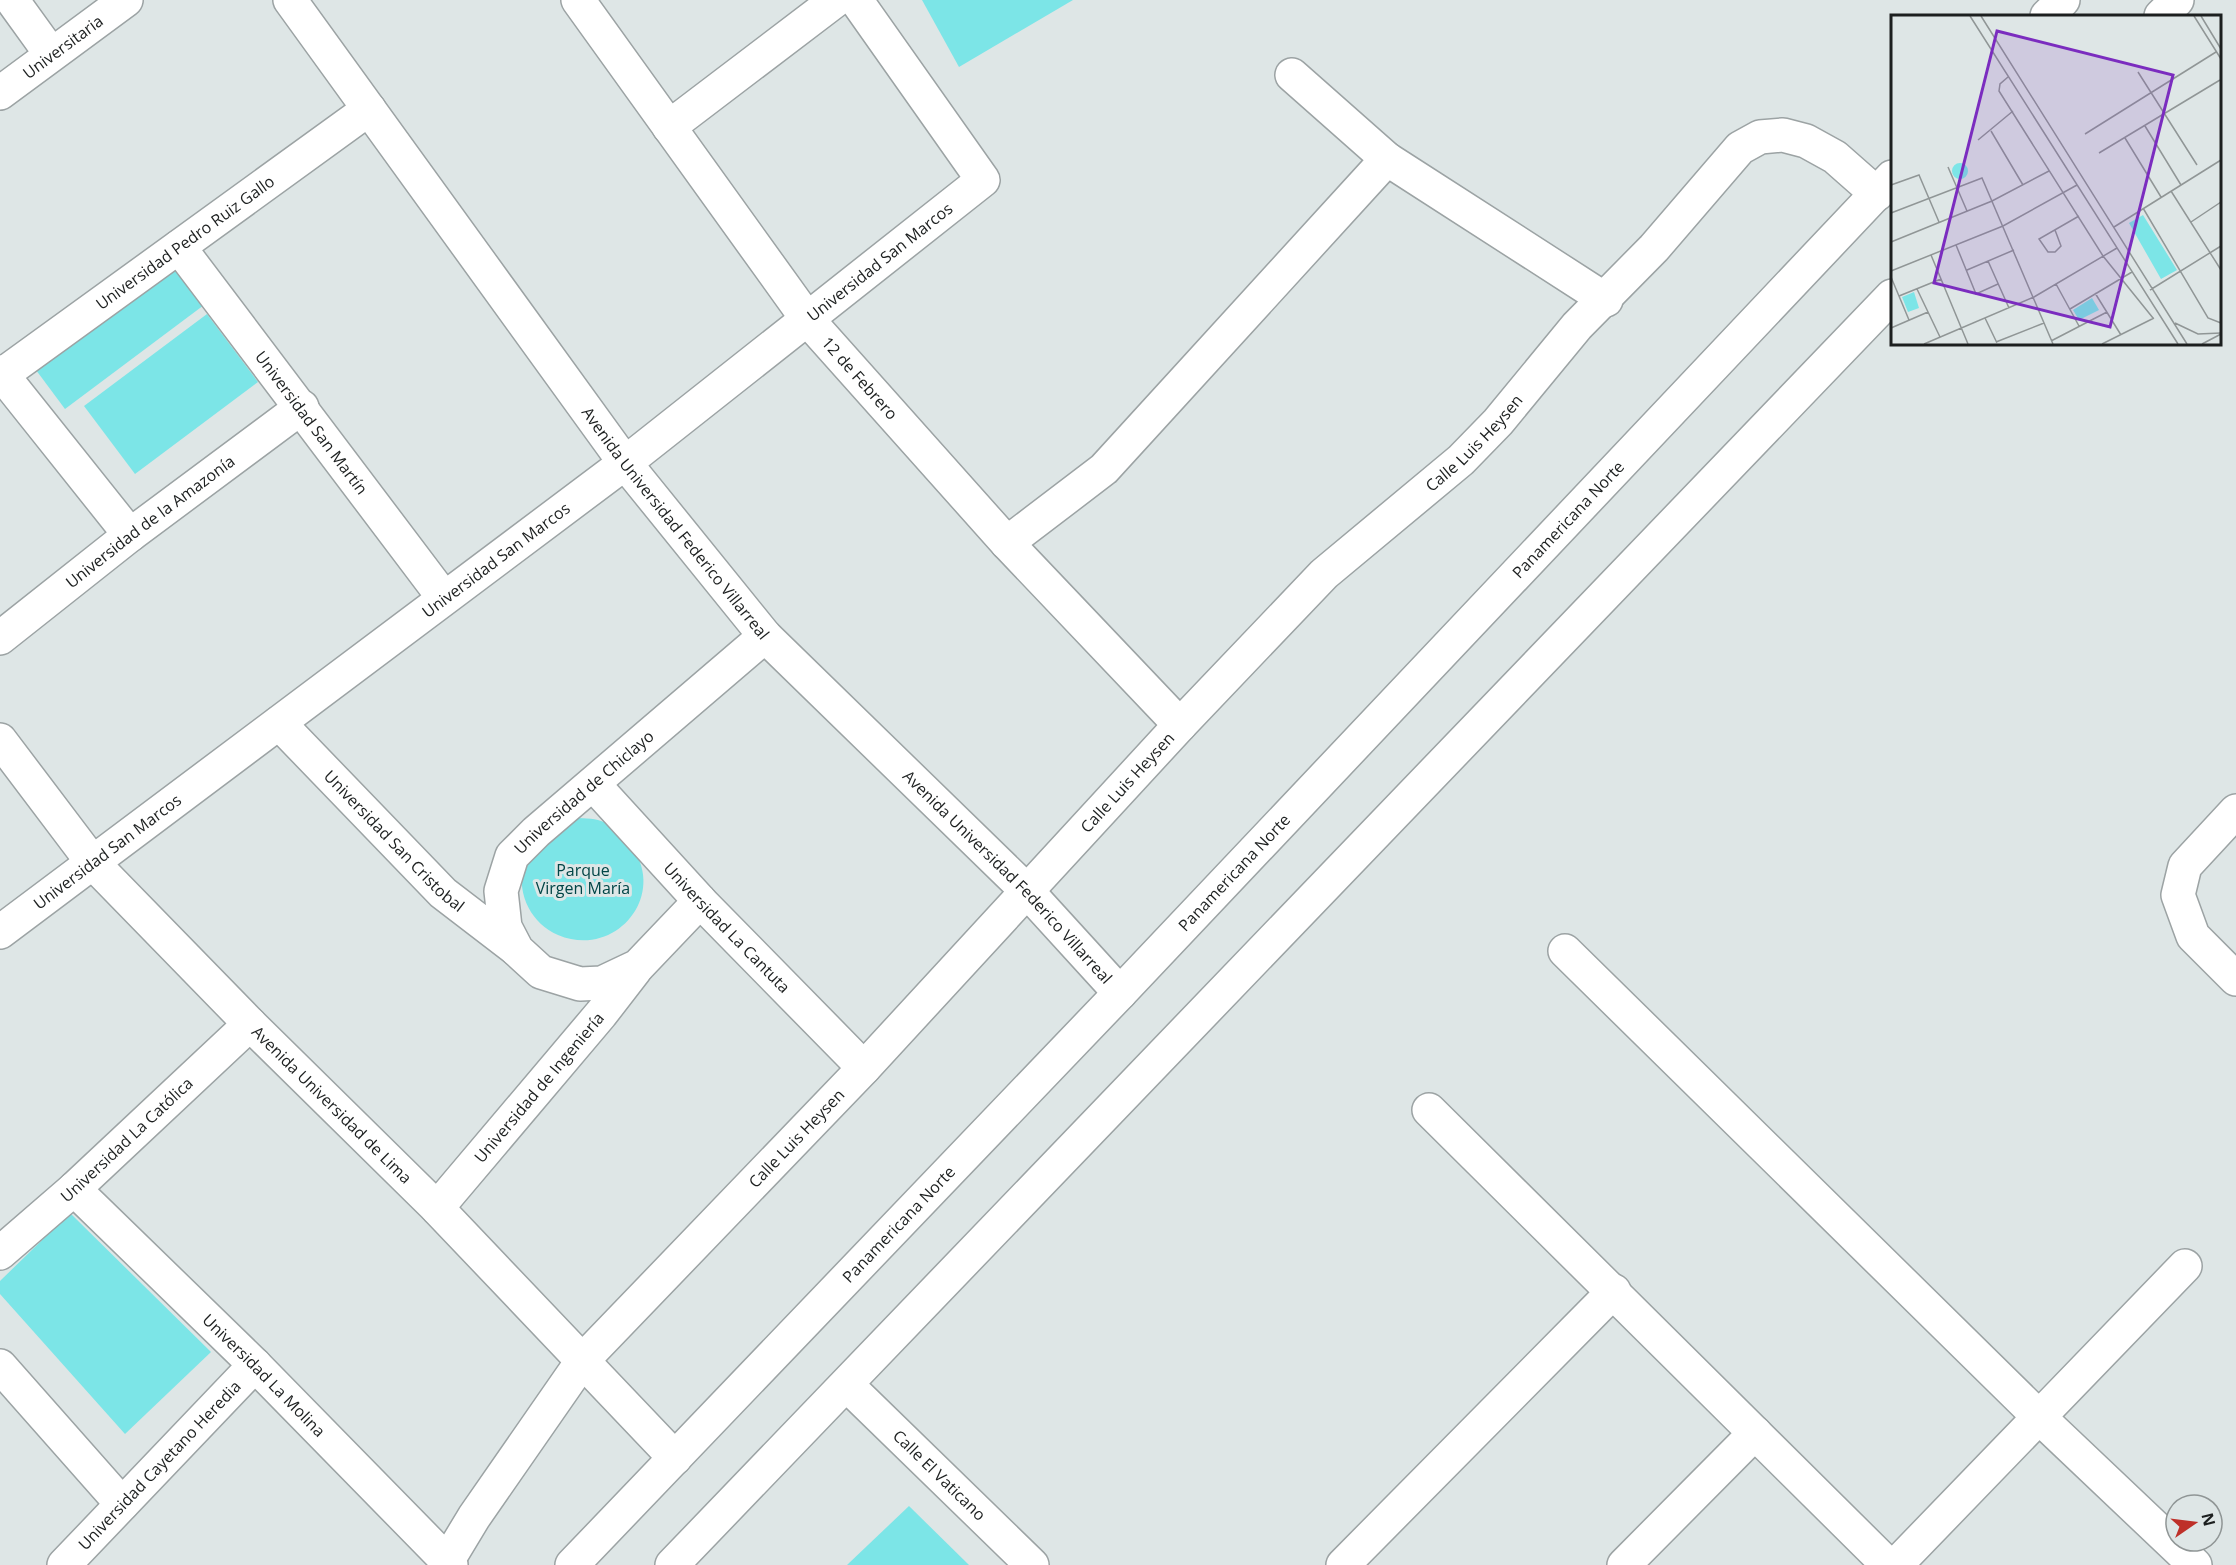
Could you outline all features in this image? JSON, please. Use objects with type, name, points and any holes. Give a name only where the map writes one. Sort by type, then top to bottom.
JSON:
[{"type":"main road","points":[[12,0],[51,54]]},
{"type":"main road","name":"Universitaria","points":[[0,93],[126,0]]},
{"type":"main road","name":"Avenida Universidad Federico Villarreal","points":[[290,0],[625,463],[765,636],[1027,891],[1120,993]]},
{"type":"main road","name":"12 de Febrero","points":[[578,0],[808,320],[1007,543],[1180,725]]},
{"type":"main road","points":[[669,127],[836,0]]},
{"type":"main road","name":"Universidad San Marcos","points":[[0,932],[625,463],[983,180],[856,0]]},
{"type":"main road","points":[[2048,15],[2063,0]]},
{"type":"main road","points":[[2162,15],[2177,0]]},
{"type":"main road","points":[[1292,75],[1387,159],[1606,300]]},
{"type":"main road","name":"Universidad Pedro Ruiz Gallo","points":[[1,373],[369,109]]},
{"type":"main road","name":"Calle Luis Heysen","points":[[448,1564],[474,1517],[583,1360],[864,1068],[1180,725],[1324,574],[1461,460],[1498,422],[1577,326],[1606,300],[1740,147],[1760,137],[1783,135],[1806,141],[1885,185]]},
{"type":"main road","points":[[1007,543],[1104,469],[1387,159]]},
{"type":"main road","name":"Panamericana Norte","points":[[573,1565],[1120,993],[1885,185]]},
{"type":"main road","name":"Universidad San Martín","points":[[179,247],[444,598]]},
{"type":"main road","points":[[672,1565],[1891,298]]},
{"type":"main road","points":[[1,373],[130,535]]},
{"type":"main road","name":"Universidad de la Amazonía","points":[[0,638],[130,535],[302,407]]},
{"type":"main road","name":"Universidad de Chiclayo","points":[[700,901],[638,966],[602,982],[580,984],[541,972],[517,950],[505,927],[501,891],[512,856],[536,832],[594,785],[765,636]]},
{"type":"main road","name":"Universidad San Cristobal","points":[[279,723],[443,893],[517,950]]},
{"type":"main road","name":"Avenida Universidad de Lima","points":[[0,740],[93,863],[250,1024],[437,1208],[675,1458]]},
{"type":"main road","name":"Universidad La Cantuta","points":[[594,785],[700,901],[864,1068]]},
{"type":"main road","points":[[2236,811],[2185,866],[2178,895],[2193,936],[2236,979]]},
{"type":"main road","points":[[1565,951],[2039,1417],[2195,1565]]},
{"type":"main road","name":"Universidad de Ingeniería","points":[[437,1208],[601,1014],[638,966]]},
{"type":"main road","name":"Universidad La Católica","points":[[0,1253],[74,1189],[250,1024]]},
{"type":"main road","points":[[1429,1110],[1888,1565]]},
{"type":"main road","name":"Universidad La Molina","points":[[74,1189],[255,1365],[448,1564]]},
{"type":"main road","points":[[1896,1565],[2186,1266]]},
{"type":"main road","points":[[1343,1565],[1614,1291]]},
{"type":"main road","name":"Universidad Cayetano Heredia","points":[[64,1565],[255,1365]]},
{"type":"main road","points":[[0,1366],[122,1504]]},
{"type":"main road","name":"Calle El Vaticano","points":[[847,1385],[1032,1565]]},
{"type":"main road","points":[[1624,1565],[1755,1433]]},
{"type":"green space","points":[[922,0],[1073,0],[959,67]]},
{"type":"green space","points":[[172,262],[204,305],[65,409],[33,366]]},
{"type":"green space","points":[[207,314],[258,382],[135,474],[84,406]]},
{"type":"green space","name":"Parque Virgen María","points":[[573,818],[598,820],[610,825],[628,842],[640,861],[644,881],[640,900],[631,917],[617,930],[600,938],[580,940],[558,935],[549,930],[528,908],[522,888],[526,856]]},
{"type":"green space","points":[[70,1213],[211,1352],[125,1434],[0,1294],[0,1281]]},
{"type":"green space","points":[[909,1506],[969,1565],[847,1565]]}]
